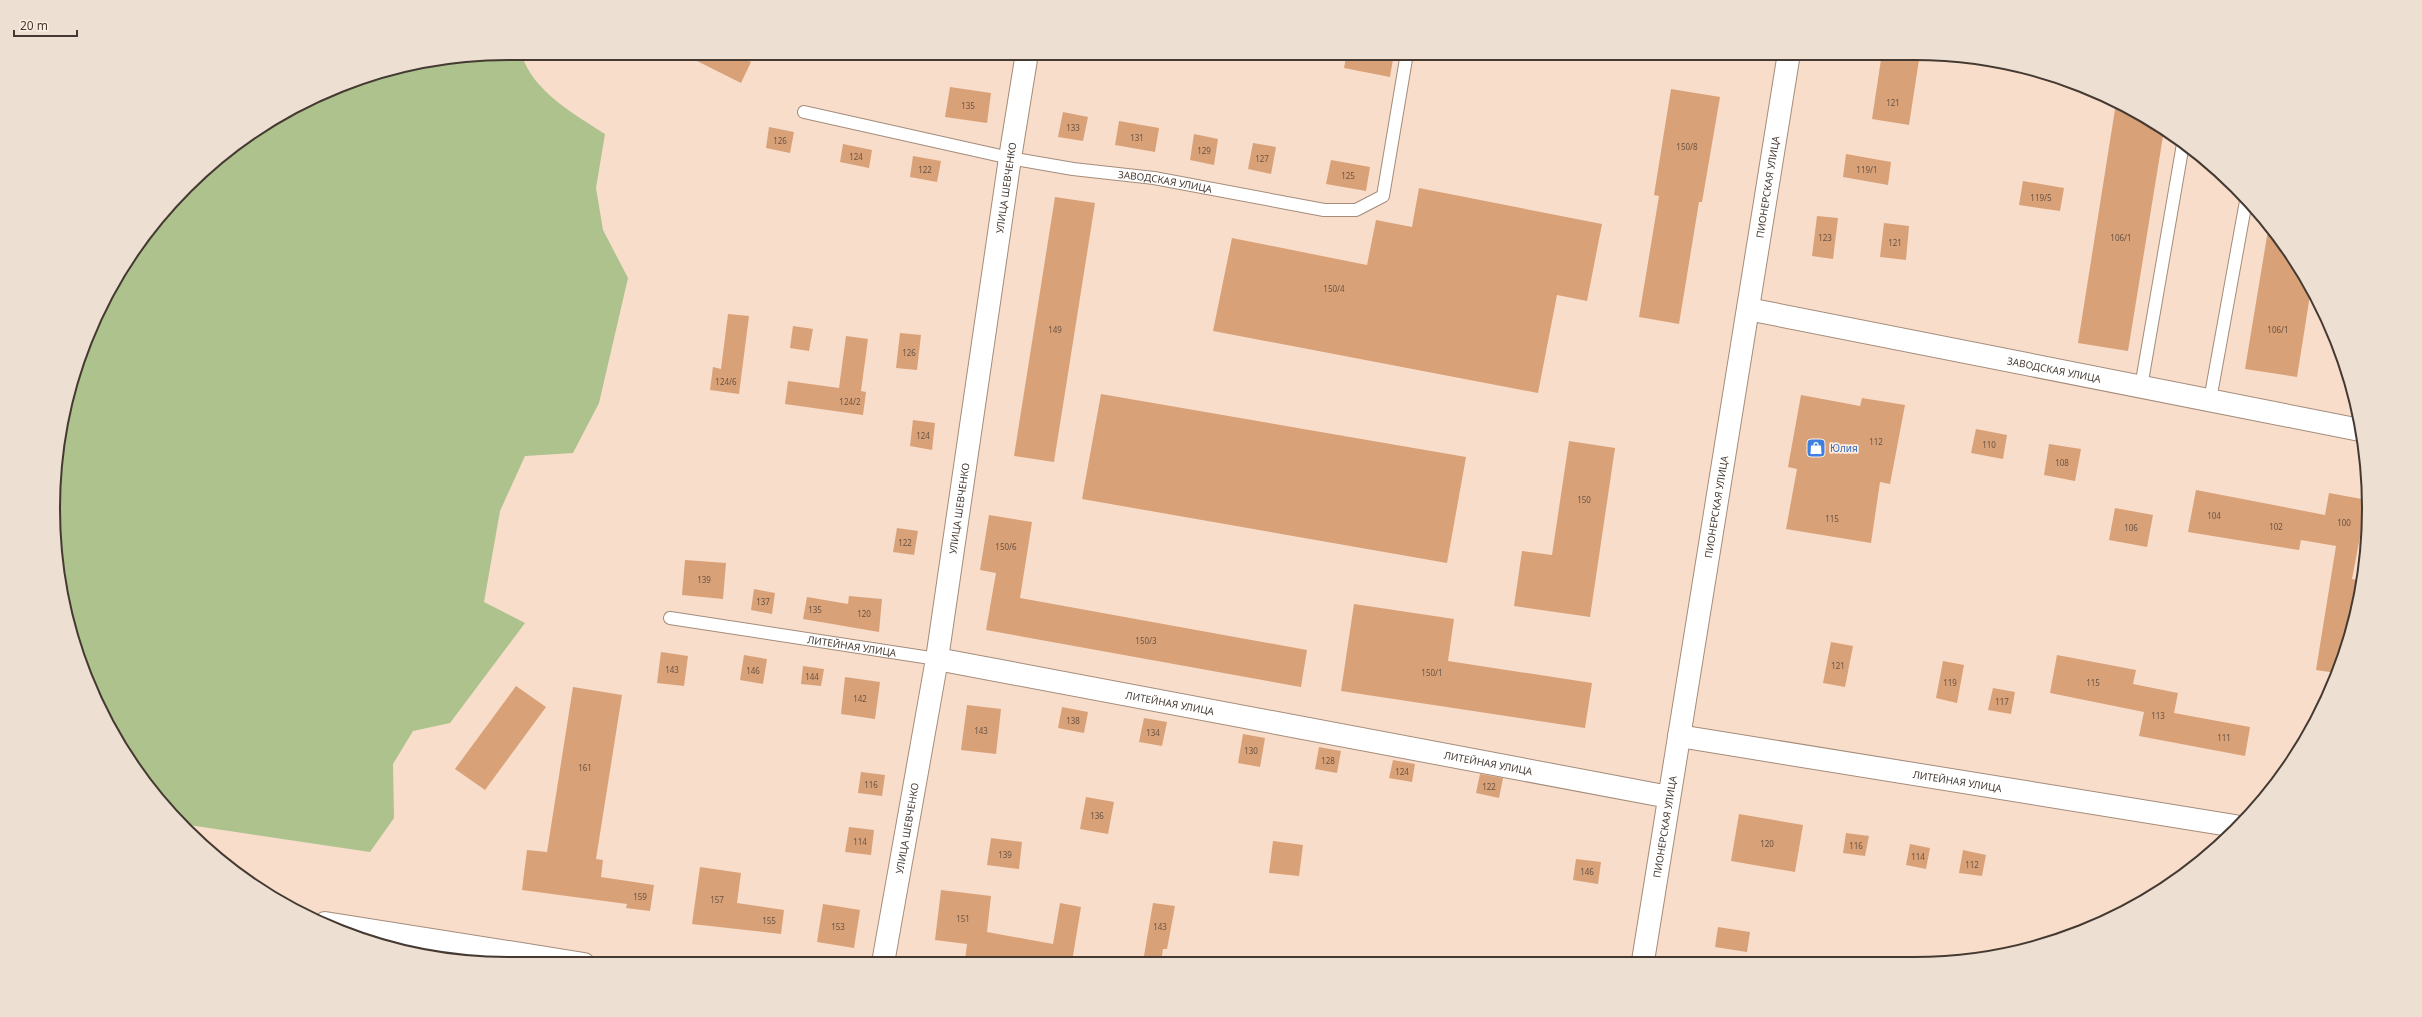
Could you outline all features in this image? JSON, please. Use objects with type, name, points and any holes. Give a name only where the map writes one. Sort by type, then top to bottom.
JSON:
[{"type":"street","name":"УЛИЦА ШЕВЧЕНКО","points":[[884,957],[937,659],[1010,158],[1026,60]]},
{"type":"street","name":"ПИОНЕРСКАЯ УЛИЦА","points":[[1644,957],[1788,60]]},
{"type":"street","name":"ЗАВОДСКАЯ УЛИЦА","points":[[1748,309],[2354,429]]},
{"type":"street","name":"ЛИТЕЙНАЯ УЛИЦА","points":[[937,659],[1669,797]]},
{"type":"street","name":"ЛИТЕЙНАЯ УЛИЦА","points":[[1679,736],[2232,825]]},
{"type":"street","points":[[346,926],[540,957]]},
{"type":"lane","name":"ЗАВОДСКАЯ УЛИЦА","points":[[804,112],[1010,158],[1073,169],[1154,178],[1324,210],[1356,210],[1383,196],[1406,60]]},
{"type":"lane","points":[[2141,387],[2182,149]]},
{"type":"lane","points":[[2210,400],[2245,206]]},
{"type":"lane","name":"ЛИТЕЙНАЯ УЛИЦА","points":[[670,618],[937,659]]},
{"type":"green space","points":[[524,60],[534,79],[544,90],[568,110],[605,134],[596,188],[603,230],[628,278],[599,403],[573,453],[525,456],[500,511],[484,602],[525,623],[450,723],[413,731],[393,764],[394,818],[370,852],[190,825],[153,782],[136,758],[106,707],[94,680],[75,625],[69,596],[61,538],[60,508],[64,450],[69,421],[75,392],[94,337],[120,284],[153,235],[171,213],[191,191],[235,153],[284,120],[310,106],[364,84],[392,75],[450,64],[479,61]]},
{"type":"building","points":[[695,60],[747,60],[751,62],[741,83]]},
{"type":"building","points":[[1346,60],[1393,60],[1390,77],[1344,68]]},
{"type":"building","points":[[1881,60],[1919,60],[1909,125],[1872,119]]},
{"type":"building","points":[[950,87],[991,93],[987,123],[945,117]]},
{"type":"building","points":[[1671,89],[1720,97],[1702,202],[1699,202],[1679,324],[1639,317],[1659,196],[1654,195]]},
{"type":"building","points":[[2115,108],[2163,136],[2128,351],[2078,343]]},
{"type":"building","points":[[1063,112],[1088,117],[1083,141],[1058,137]]},
{"type":"building","points":[[1119,121],[1159,128],[1155,152],[1115,145]]},
{"type":"building","points":[[769,127],[794,132],[790,153],[766,148]]},
{"type":"building","points":[[1194,134],[1218,139],[1214,165],[1190,160]]},
{"type":"building","points":[[1253,143],[1276,147],[1271,174],[1248,169]]},
{"type":"building","points":[[843,144],[872,150],[869,168],[840,162]]},
{"type":"building","points":[[1846,154],[1891,162],[1888,185],[1843,177]]},
{"type":"building","points":[[913,156],[941,161],[937,182],[910,177]]},
{"type":"building","points":[[1331,160],[1370,167],[1366,191],[1326,184]]},
{"type":"building","points":[[2023,181],[2064,188],[2060,211],[2019,205]]},
{"type":"building","points":[[1419,188],[1602,224],[1587,301],[1557,295],[1538,393],[1213,331],[1232,238],[1367,265],[1376,220],[1412,227]]},
{"type":"building","points":[[1055,197],[1095,203],[1054,462],[1014,456]]},
{"type":"building","points":[[1817,216],[1838,218],[1833,259],[1812,256]]},
{"type":"building","points":[[1884,223],[1909,226],[1906,260],[1880,257]]},
{"type":"building","points":[[2267,233],[2286,259],[2310,298],[2297,377],[2245,369]]},
{"type":"building","points":[[728,314],[749,316],[739,394],[710,390],[713,367],[721,369]]},
{"type":"building","points":[[793,326],[813,329],[809,351],[790,348]]},
{"type":"building","points":[[900,333],[921,335],[917,370],[896,368]]},
{"type":"building","points":[[846,336],[868,339],[861,391],[866,392],[863,415],[785,404],[788,381],[839,388]]},
{"type":"building","points":[[1101,394],[1466,457],[1447,563],[1082,499]]},
{"type":"building","points":[[1801,395],[1860,406],[1862,398],[1905,405],[1890,484],[1880,482],[1871,543],[1786,529],[1797,469],[1788,467]]},
{"type":"building","points":[[913,420],[935,423],[932,450],[910,446]]},
{"type":"building","points":[[1976,429],[2007,435],[2003,459],[1971,453]]},
{"type":"building","points":[[1569,441],[1615,448],[1590,617],[1514,606],[1522,551],[1552,555]]},
{"type":"building","points":[[2049,444],[2081,449],[2075,481],[2044,475]]},
{"type":"building","points":[[2196,490],[2325,515],[2329,493],[2362,499],[2361,530],[2352,579],[2356,580],[2353,596],[2347,625],[2331,672],[2316,670],[2336,546],[2301,540],[2299,550],[2188,532]]},
{"type":"building","points":[[2115,508],[2153,515],[2147,547],[2109,540]]},
{"type":"building","points":[[989,515],[1032,522],[1020,598],[1307,650],[1301,687],[986,630],[996,573],[980,570]]},
{"type":"building","points":[[897,528],[918,531],[914,555],[893,552]]},
{"type":"building","points":[[685,560],[726,563],[723,599],[682,595]]},
{"type":"building","points":[[754,589],[775,593],[772,614],[751,610]]},
{"type":"building","points":[[849,596],[882,599],[879,632],[803,619],[807,597],[848,604]]},
{"type":"building","points":[[1354,604],[1454,619],[1448,661],[1592,683],[1585,728],[1341,691]]},
{"type":"building","points":[[1831,642],[1853,646],[1845,687],[1823,683]]},
{"type":"building","points":[[661,652],[688,656],[684,686],[657,683]]},
{"type":"building","points":[[744,655],[767,659],[763,684],[740,680]]},
{"type":"building","points":[[2057,655],[2136,670],[2133,684],[2178,693],[2174,713],[2250,727],[2245,756],[2139,736],[2144,712],[2050,693]]},
{"type":"building","points":[[1943,661],[1964,665],[1957,703],[1936,698]]},
{"type":"building","points":[[803,666],[824,669],[821,686],[801,684]]},
{"type":"building","points":[[845,677],[880,682],[875,719],[841,714]]},
{"type":"building","points":[[516,686],[546,707],[485,790],[455,769]]},
{"type":"building","points":[[573,687],[622,695],[596,859],[603,860],[601,877],[654,885],[650,911],[626,908],[627,904],[522,890],[527,850],[547,852]]},
{"type":"building","points":[[1993,688],[2015,692],[2011,714],[1988,710]]},
{"type":"building","points":[[967,705],[1001,709],[996,754],[961,750]]},
{"type":"building","points":[[1062,707],[1088,712],[1084,733],[1058,728]]},
{"type":"building","points":[[1144,718],[1167,722],[1162,746],[1139,742]]},
{"type":"building","points":[[1243,734],[1265,738],[1260,767],[1238,763]]},
{"type":"building","points":[[1319,747],[1341,751],[1337,773],[1315,769]]},
{"type":"building","points":[[1393,760],[1415,764],[1412,782],[1389,778]]},
{"type":"building","points":[[861,772],[885,775],[882,796],[858,793]]},
{"type":"building","points":[[1480,774],[1503,778],[1499,798],[1476,793]]},
{"type":"building","points":[[1086,797],[1114,802],[1108,834],[1080,829]]},
{"type":"building","points":[[1739,814],[1803,825],[1795,872],[1731,861]]},
{"type":"building","points":[[849,827],[874,830],[871,855],[845,852]]},
{"type":"building","points":[[1846,833],[1869,836],[1865,856],[1843,853]]},
{"type":"building","points":[[991,838],[1022,842],[1019,869],[987,865]]},
{"type":"building","points":[[1273,841],[1303,845],[1299,876],[1269,873]]},
{"type":"building","points":[[1910,844],[1930,848],[1926,869],[1906,865]]},
{"type":"building","points":[[1963,850],[1986,855],[1982,876],[1959,873]]},
{"type":"building","points":[[1576,859],[1601,862],[1598,884],[1573,880]]},
{"type":"building","points":[[700,867],[741,873],[737,903],[784,910],[781,934],[692,924]]},
{"type":"building","points":[[941,890],[991,896],[987,932],[1053,944],[1060,903],[1081,907],[1073,957],[965,957],[967,944],[935,940]]},
{"type":"building","points":[[1153,903],[1175,906],[1167,949],[1163,949],[1162,957],[1144,957]]},
{"type":"building","points":[[823,904],[860,910],[854,948],[817,942]]},
{"type":"building","points":[[1718,927],[1750,932],[1747,952],[1715,947]]},
{"type":"place","name":"Юлия","points":[[1816,448]]}]
